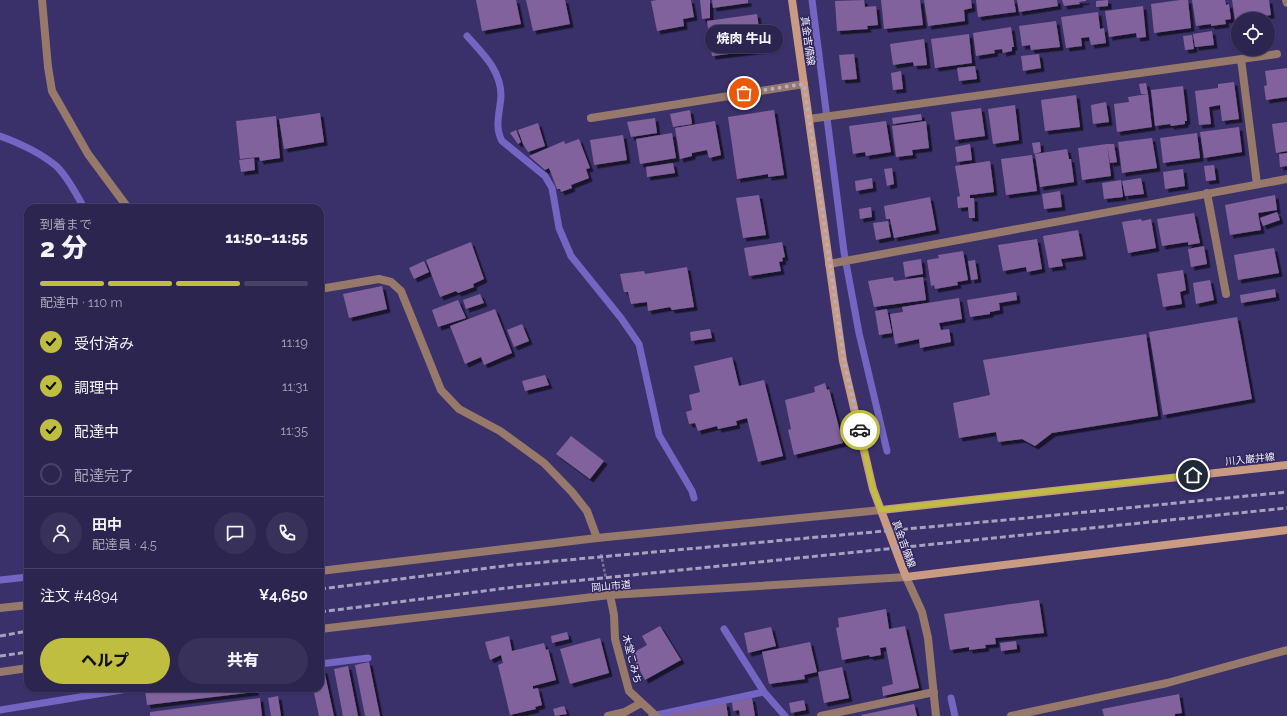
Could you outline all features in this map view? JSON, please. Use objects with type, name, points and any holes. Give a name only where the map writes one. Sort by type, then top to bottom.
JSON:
[{"type":"main road","name":"真金吉備線","points":[[792,0],[844,361],[873,489],[906,577]]},
{"type":"main road","name":"川入巌井線","points":[[881,510],[1287,465]]},
{"type":"main road","points":[[906,577],[1287,530]]},
{"type":"street","points":[[42,0],[48,67],[52,91],[88,154],[125,204]]},
{"type":"street","points":[[810,119],[1277,54]]},
{"type":"street","points":[[1241,59],[1257,184]]},
{"type":"street","points":[[591,118],[804,84]]},
{"type":"street","points":[[829,264],[1287,179]]},
{"type":"street","points":[[1207,193],[1226,294]]},
{"type":"street","points":[[324,288],[379,279],[391,282],[401,291],[441,390],[459,409],[500,431],[544,463],[572,492],[587,511],[597,538]]},
{"type":"street","points":[[324,571],[597,538],[881,510]]},
{"type":"street","points":[[906,577],[922,612],[928,638],[936,716]]},
{"type":"street","name":"岡山市道","points":[[324,629],[610,595],[906,577]]},
{"type":"street","name":"木堂こみち","points":[[610,595],[614,615],[615,639],[629,691],[655,715]]},
{"type":"street","points":[[0,608],[24,605]]},
{"type":"street","points":[[1011,716],[1167,683],[1287,650]]},
{"type":"street","points":[[0,672],[24,669]]},
{"type":"street","points":[[821,716],[934,692]]},
{"type":"street","points":[[608,716],[625,712],[641,703]]},
{"type":"path","points":[[597,538],[610,595]]},
{"type":"building","points":[[476,0],[516,0],[521,24],[482,31]]},
{"type":"building","points":[[526,0],[565,0],[570,24],[533,31]]},
{"type":"building","points":[[691,0],[694,17],[683,19],[684,26],[657,31],[651,1]]},
{"type":"building","points":[[700,0],[710,0],[710,18],[702,19]]},
{"type":"building","points":[[712,0],[748,0],[748,3],[713,8]]},
{"type":"building","points":[[864,0],[865,7],[876,6],[878,25],[867,26],[868,29],[837,31],[835,1]]},
{"type":"building","points":[[881,0],[920,0],[923,25],[884,29]]},
{"type":"building","points":[[924,0],[971,0],[972,8],[964,10],[965,21],[928,26]]},
{"type":"building","points":[[976,0],[1014,0],[1016,12],[978,17]]},
{"type":"building","points":[[1017,0],[1057,0],[1058,6],[1019,12]]},
{"type":"building","points":[[1062,0],[1086,1],[1079,2],[1080,4],[1064,6]]},
{"type":"building","points":[[1108,0],[1108,6],[1096,7],[1096,1]]},
{"type":"building","points":[[1188,0],[1191,28],[1154,33],[1151,4]]},
{"type":"building","points":[[1192,0],[1225,0],[1226,5],[1229,4],[1231,19],[1225,20],[1226,24],[1196,26]]},
{"type":"building","points":[[1232,0],[1269,0],[1271,12],[1234,12]]},
{"type":"building","points":[[1143,6],[1146,37],[1137,38],[1136,33],[1109,37],[1105,11]]},
{"type":"building","points":[[1098,12],[1100,29],[1104,28],[1106,43],[1091,45],[1089,37],[1081,38],[1082,46],[1066,48],[1061,17]]},
{"type":"building","points":[[757,14],[762,50],[712,56],[707,21]]},
{"type":"building","points":[[1056,21],[1060,47],[1031,50],[1030,45],[1022,46],[1019,26]]},
{"type":"building","points":[[1011,27],[1014,47],[1012,47],[1012,51],[1003,53],[1002,49],[994,50],[995,53],[976,56],[973,33]]},
{"type":"building","points":[[1212,31],[1214,45],[1195,47],[1193,34]]},
{"type":"building","points":[[969,34],[972,63],[935,68],[931,39]]},
{"type":"building","points":[[1192,35],[1194,49],[1185,50],[1183,36]]},
{"type":"building","points":[[924,39],[927,65],[914,66],[913,62],[893,65],[890,44]]},
{"type":"building","points":[[854,54],[857,79],[842,80],[839,55]]},
{"type":"building","points":[[1039,54],[1041,68],[1023,71],[1021,56]]},
{"type":"building","points":[[975,66],[977,79],[959,81],[957,68]]},
{"type":"building","points":[[1287,68],[1287,97],[1266,100],[1264,86],[1267,85],[1265,71]]},
{"type":"building","points":[[901,71],[903,89],[893,90],[891,73]]},
{"type":"building","points":[[1234,82],[1239,119],[1222,121],[1220,105],[1209,107],[1211,124],[1199,125],[1195,91],[1218,88],[1218,84]]},
{"type":"building","points":[[1146,83],[1148,94],[1141,94],[1139,84]]},
{"type":"building","points":[[1183,86],[1187,121],[1185,121],[1185,124],[1155,126],[1151,90]]},
{"type":"building","points":[[1148,94],[1152,127],[1117,132],[1114,104],[1129,102],[1128,97]]},
{"type":"building","points":[[1076,95],[1080,127],[1045,131],[1041,100]]},
{"type":"building","points":[[1106,102],[1109,122],[1093,124],[1091,105]]},
{"type":"building","points":[[1015,105],[1019,140],[993,144],[988,109]]},
{"type":"building","points":[[981,108],[985,136],[955,140],[951,112]]},
{"type":"building","points":[[690,110],[692,124],[673,127],[670,114]]},
{"type":"building","points":[[774,110],[784,175],[768,177],[768,174],[737,179],[728,117]]},
{"type":"building","points":[[320,113],[324,142],[284,149],[279,119]]},
{"type":"building","points":[[921,114],[922,120],[893,124],[892,118]]},
{"type":"building","points":[[276,116],[280,158],[260,161],[259,157],[240,159],[236,121]]},
{"type":"building","points":[[655,118],[657,133],[631,137],[627,122]]},
{"type":"building","points":[[715,121],[721,155],[709,158],[707,150],[692,153],[692,156],[680,159],[675,128]]},
{"type":"building","points":[[886,121],[891,152],[866,156],[865,152],[853,154],[849,126]]},
{"type":"building","points":[[926,121],[929,148],[912,150],[913,155],[896,157],[892,126]]},
{"type":"building","points":[[1287,122],[1287,151],[1276,153],[1272,124]]},
{"type":"building","points":[[538,123],[545,146],[528,152],[523,144],[518,130]]},
{"type":"building","points":[[1239,127],[1242,152],[1204,158],[1200,132]]},
{"type":"building","points":[[516,130],[521,142],[518,144],[510,133]]},
{"type":"building","points":[[672,133],[676,158],[640,164],[636,139]]},
{"type":"building","points":[[1197,133],[1200,158],[1163,163],[1160,138]]},
{"type":"building","points":[[623,135],[627,160],[594,165],[590,140]]},
{"type":"building","points":[[1152,138],[1157,168],[1122,173],[1118,142]]},
{"type":"building","points":[[579,139],[590,168],[586,169],[589,178],[571,185],[572,188],[561,192],[560,189],[557,189],[549,168],[545,170],[529,156],[564,141],[565,144]]},
{"type":"building","points":[[1040,142],[1041,152],[1034,154],[1032,143]]},
{"type":"building","points":[[970,144],[972,160],[957,162],[955,147]]},
{"type":"building","points":[[1107,144],[1111,176],[1082,180],[1078,148]]},
{"type":"building","points":[[1107,144],[1114,144],[1117,162],[1110,163]]},
{"type":"building","points":[[1067,149],[1069,159],[1071,159],[1074,182],[1040,187],[1035,154]]},
{"type":"building","points":[[1287,153],[1287,166],[1280,167],[1279,154]]},
{"type":"building","points":[[1032,155],[1037,191],[1006,195],[1001,159]]},
{"type":"building","points":[[254,158],[255,170],[241,172],[239,160]]},
{"type":"building","points":[[990,161],[994,192],[970,195],[970,198],[974,198],[975,218],[969,218],[968,207],[958,208],[957,197],[960,196],[955,166]]},
{"type":"building","points":[[673,163],[675,173],[647,177],[646,167]]},
{"type":"building","points":[[1214,165],[1216,180],[1206,181],[1204,166]]},
{"type":"building","points":[[892,168],[894,184],[887,186],[884,169]]},
{"type":"building","points":[[1183,169],[1185,186],[1165,189],[1163,172]]},
{"type":"building","points":[[872,178],[873,188],[856,191],[855,181]]},
{"type":"building","points":[[1141,178],[1144,194],[1125,196],[1122,181]]},
{"type":"building","points":[[1121,180],[1123,197],[1104,199],[1102,183]]},
{"type":"building","points":[[1060,191],[1062,207],[1044,209],[1042,194]]},
{"type":"building","points":[[759,195],[766,235],[743,238],[736,198]]},
{"type":"building","points":[[1275,195],[1277,210],[1258,213],[1261,230],[1230,235],[1225,205]]},
{"type":"building","points":[[930,197],[936,230],[894,238],[890,219],[886,219],[884,206]]},
{"type":"building","points":[[871,207],[872,217],[860,219],[859,209]]},
{"type":"building","points":[[1277,212],[1280,220],[1263,226],[1260,218]]},
{"type":"building","points":[[1194,213],[1200,243],[1188,245],[1188,242],[1162,246],[1157,219]]},
{"type":"building","points":[[1141,219],[1142,221],[1151,219],[1156,248],[1128,253],[1122,222]]},
{"type":"building","points":[[888,221],[891,237],[876,240],[873,223]]},
{"type":"building","points":[[1078,230],[1083,256],[1061,259],[1063,266],[1049,268],[1043,236]]},
{"type":"building","points":[[1037,239],[1042,269],[1027,272],[1026,267],[1003,271],[998,245]]},
{"type":"building","points":[[471,242],[484,279],[473,284],[474,287],[458,293],[456,291],[440,297],[426,260]]},
{"type":"building","points":[[782,242],[785,257],[782,258],[783,261],[779,262],[781,271],[749,276],[744,248]]},
{"type":"building","points":[[1204,246],[1207,264],[1191,267],[1188,249]]},
{"type":"building","points":[[1274,248],[1279,273],[1238,280],[1234,255]]},
{"type":"building","points":[[963,251],[968,280],[957,282],[958,285],[935,289],[934,285],[931,286],[927,260],[939,258],[938,255]]},
{"type":"building","points":[[921,259],[923,274],[905,277],[903,262]]},
{"type":"building","points":[[975,260],[978,279],[971,280],[968,261]]},
{"type":"building","points":[[424,261],[429,272],[414,279],[409,268]]},
{"type":"building","points":[[687,267],[694,307],[672,310],[670,307],[648,311],[647,302],[631,304],[628,292],[624,292],[620,274],[644,271],[645,274]]},
{"type":"building","points":[[1183,270],[1186,290],[1180,292],[1182,304],[1163,307],[1157,274]]},
{"type":"building","points":[[893,277],[894,281],[923,277],[926,300],[874,307],[868,281]]},
{"type":"building","points":[[1210,280],[1214,300],[1196,304],[1193,283]]},
{"type":"building","points":[[382,286],[387,309],[349,318],[343,294]]},
{"type":"building","points":[[1275,289],[1276,297],[1241,303],[1240,295]]},
{"type":"building","points":[[1016,292],[1017,300],[999,303],[1000,310],[990,312],[990,314],[970,317],[967,300]]},
{"type":"building","points":[[480,294],[484,303],[466,309],[463,300]]},
{"type":"building","points":[[959,298],[962,319],[939,323],[941,330],[949,329],[951,342],[920,348],[919,339],[895,344],[890,314],[903,312],[902,307]]},
{"type":"building","points":[[458,300],[466,318],[438,327],[432,310]]},
{"type":"building","points":[[495,309],[512,353],[484,365],[481,357],[465,364],[450,326]]},
{"type":"building","points":[[887,309],[892,333],[879,335],[875,311]]},
{"type":"building","points":[[1237,317],[1252,399],[1163,415],[1149,332]]},
{"type":"building","points":[[522,324],[529,341],[514,347],[507,330]]},
{"type":"building","points":[[710,329],[712,338],[691,341],[690,332]]},
{"type":"building","points":[[1146,334],[1158,416],[1052,433],[1035,446],[1022,439],[998,442],[996,432],[959,438],[953,403],[990,395],[983,360]]},
{"type":"building","points":[[732,357],[739,386],[764,380],[783,456],[758,462],[747,418],[736,421],[737,425],[718,429],[717,426],[698,431],[695,423],[689,424],[686,412],[692,410],[689,395],[700,392],[694,366]]},
{"type":"building","points":[[545,375],[549,385],[525,391],[522,381]]},
{"type":"building","points":[[825,383],[827,390],[829,389],[843,443],[794,455],[788,430],[791,429],[785,400],[815,392],[814,387]]},
{"type":"building","points":[[571,436],[604,461],[590,479],[556,454]]},
{"type":"building","points":[[1039,600],[1044,633],[995,638],[996,644],[985,645],[986,648],[969,650],[969,647],[950,650],[944,614]]},
{"type":"building","points":[[886,609],[889,629],[905,626],[919,688],[883,696],[882,687],[893,684],[886,647],[880,648],[881,655],[870,657],[869,655],[842,660],[836,628],[839,627],[838,618]]},
{"type":"building","points":[[660,626],[681,660],[645,680],[631,654],[647,645],[642,636]]},
{"type":"building","points":[[771,627],[776,646],[748,653],[744,633]]},
{"type":"building","points":[[567,632],[569,639],[552,643],[551,636]]},
{"type":"building","points":[[509,636],[512,651],[544,643],[546,650],[548,649],[556,680],[533,686],[533,689],[538,688],[542,705],[535,707],[536,709],[510,715],[498,665],[503,663],[501,655],[490,660],[485,642]]},
{"type":"building","points":[[600,638],[609,673],[570,684],[560,649]]},
{"type":"building","points":[[1016,641],[1017,649],[1001,651],[1000,643]]},
{"type":"building","points":[[810,642],[817,672],[804,675],[805,679],[769,684],[762,652]]},
{"type":"building","points":[[369,662],[380,716],[365,716],[355,665]]},
{"type":"building","points":[[348,666],[358,716],[343,716],[334,669]]},
{"type":"building","points":[[842,667],[849,698],[824,703],[818,672]]},
{"type":"building","points":[[324,670],[334,716],[319,716],[314,692],[324,692]]},
{"type":"building","points":[[145,692],[255,692],[147,705]]},
{"type":"building","points":[[1179,694],[1182,713],[1175,714],[1175,716],[1104,716],[1102,709]]},
{"type":"building","points":[[278,696],[281,716],[271,716],[268,698]]},
{"type":"building","points":[[260,698],[262,716],[150,716],[150,712]]},
{"type":"building","points":[[752,698],[755,716],[740,716],[739,710],[733,711],[732,702]]},
{"type":"building","points":[[804,700],[806,710],[791,713],[789,703]]},
{"type":"building","points":[[726,703],[728,716],[669,716],[668,714]]},
{"type":"building","points":[[914,704],[917,716],[861,715]]},
{"type":"building","points":[[564,706],[567,714],[555,716],[553,709]]},
{"type":"waterway","points":[[812,0],[844,252],[859,333],[887,451]]},
{"type":"waterway","points":[[467,36],[490,63],[498,78],[501,96],[498,130],[502,141],[545,176],[552,188],[559,228],[571,256],[621,318],[639,344],[659,435],[692,491],[694,498]]},
{"type":"waterway","points":[[0,136],[29,148],[55,165],[67,179],[82,204]]},
{"type":"waterway","points":[[0,580],[24,577]]},
{"type":"waterway","points":[[724,629],[764,692],[785,716]]},
{"type":"waterway","points":[[324,664],[368,658]]},
{"type":"waterway","points":[[0,710],[110,692]]},
{"type":"waterway","points":[[652,716],[764,692]]},
{"type":"waterway","points":[[951,698],[955,716]]},
{"type":"railway","points":[[324,588],[512,565],[1016,519],[1287,492]]},
{"type":"railway","points":[[324,611],[515,587],[1287,508]]},
{"type":"railway","points":[[0,636],[24,632]]},
{"type":"railway","points":[[0,656],[24,653]]},
{"type":"way so far","points":[[744,93],[804,84],[844,361],[860,430]]},
{"type":"place","name":"焼肉 牛山","points":[[744,93]]},
{"type":"route","points":[[860,430],[873,489],[881,510],[1193,475]]}]
